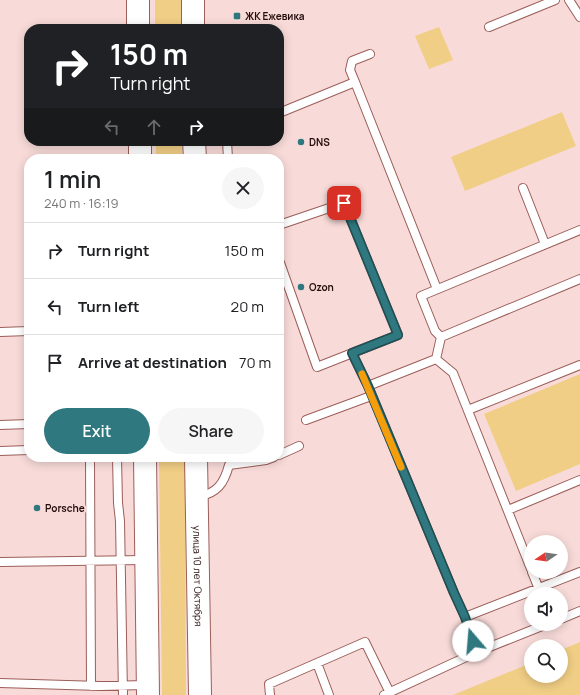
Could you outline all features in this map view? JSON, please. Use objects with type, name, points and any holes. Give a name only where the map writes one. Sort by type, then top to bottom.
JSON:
[{"type":"main road","points":[[138,0],[138,24]]},
{"type":"main road","points":[[193,0],[193,24]]},
{"type":"main road","points":[[144,462],[148,690]]},
{"type":"main road","name":"улица 10 лет Октября","points":[[196,462],[203,687]]},
{"type":"lane","points":[[489,27],[555,0]]},
{"type":"lane","points":[[569,0],[580,17]]},
{"type":"lane","points":[[370,54],[352,61],[350,70],[437,289]]},
{"type":"lane","points":[[284,111],[355,82]]},
{"type":"lane","points":[[523,188],[546,244]]},
{"type":"lane","points":[[284,224],[344,203],[398,335],[317,367],[284,274]]},
{"type":"lane","points":[[441,337],[435,331],[421,296],[580,230]]},
{"type":"lane","points":[[441,337],[580,279]]},
{"type":"lane","points":[[0,332],[24,331]]},
{"type":"lane","points":[[436,359],[441,337]]},
{"type":"lane","points":[[352,353],[368,386],[465,617],[477,652]]},
{"type":"lane","points":[[368,386],[436,359]]},
{"type":"lane","points":[[436,359],[453,373],[524,551]]},
{"type":"lane","points":[[468,410],[580,365]]},
{"type":"lane","points":[[306,420],[372,396]]},
{"type":"lane","points":[[0,425],[24,424]]},
{"type":"lane","points":[[284,453],[299,446]]},
{"type":"lane","points":[[0,451],[24,450]]},
{"type":"lane","points":[[90,462],[91,686]]},
{"type":"lane","points":[[117,462],[121,561],[122,691]]},
{"type":"lane","points":[[197,497],[214,491],[226,476],[228,462]]},
{"type":"lane","points":[[508,510],[580,480]]},
{"type":"lane","points":[[0,562],[90,562],[146,560]]},
{"type":"lane","points":[[548,587],[580,572]]},
{"type":"lane","points":[[465,617],[524,597]]},
{"type":"lane","points":[[568,616],[580,611]]},
{"type":"lane","points":[[270,695],[269,684],[365,642],[387,694],[477,652],[530,631]]},
{"type":"lane","points":[[317,663],[330,695]]},
{"type":"lane","points":[[0,683],[91,686],[122,691],[148,690]]},
{"type":"shaded area","points":[[155,0],[181,0],[181,24],[155,24]]},
{"type":"shaded area","points":[[439,27],[453,60],[429,69],[415,36]]},
{"type":"shaded area","points":[[562,112],[576,146],[465,191],[451,157]]},
{"type":"shaded area","points":[[156,146],[182,146],[182,154],[156,154]]},
{"type":"shaded area","points":[[580,374],[580,464],[516,491],[484,414]]},
{"type":"shaded area","points":[[159,462],[185,462],[186,695],[162,695]]},
{"type":"shaded area","points":[[580,642],[580,695],[453,695],[524,666],[524,683],[568,683],[568,647]]},
{"type":"slow traffic","points":[[362,374],[401,467]]},
{"type":"place","name":"ЖК Ежевика","points":[[237,16]]},
{"type":"place","name":"DNS","points":[[301,142]]},
{"type":"place","name":"Ozon","points":[[301,287]]},
{"type":"place","name":"Porsche","points":[[37,508]]},
{"type":"route","points":[[344,203],[398,335],[352,353],[368,386],[465,617],[473,641]]}]
